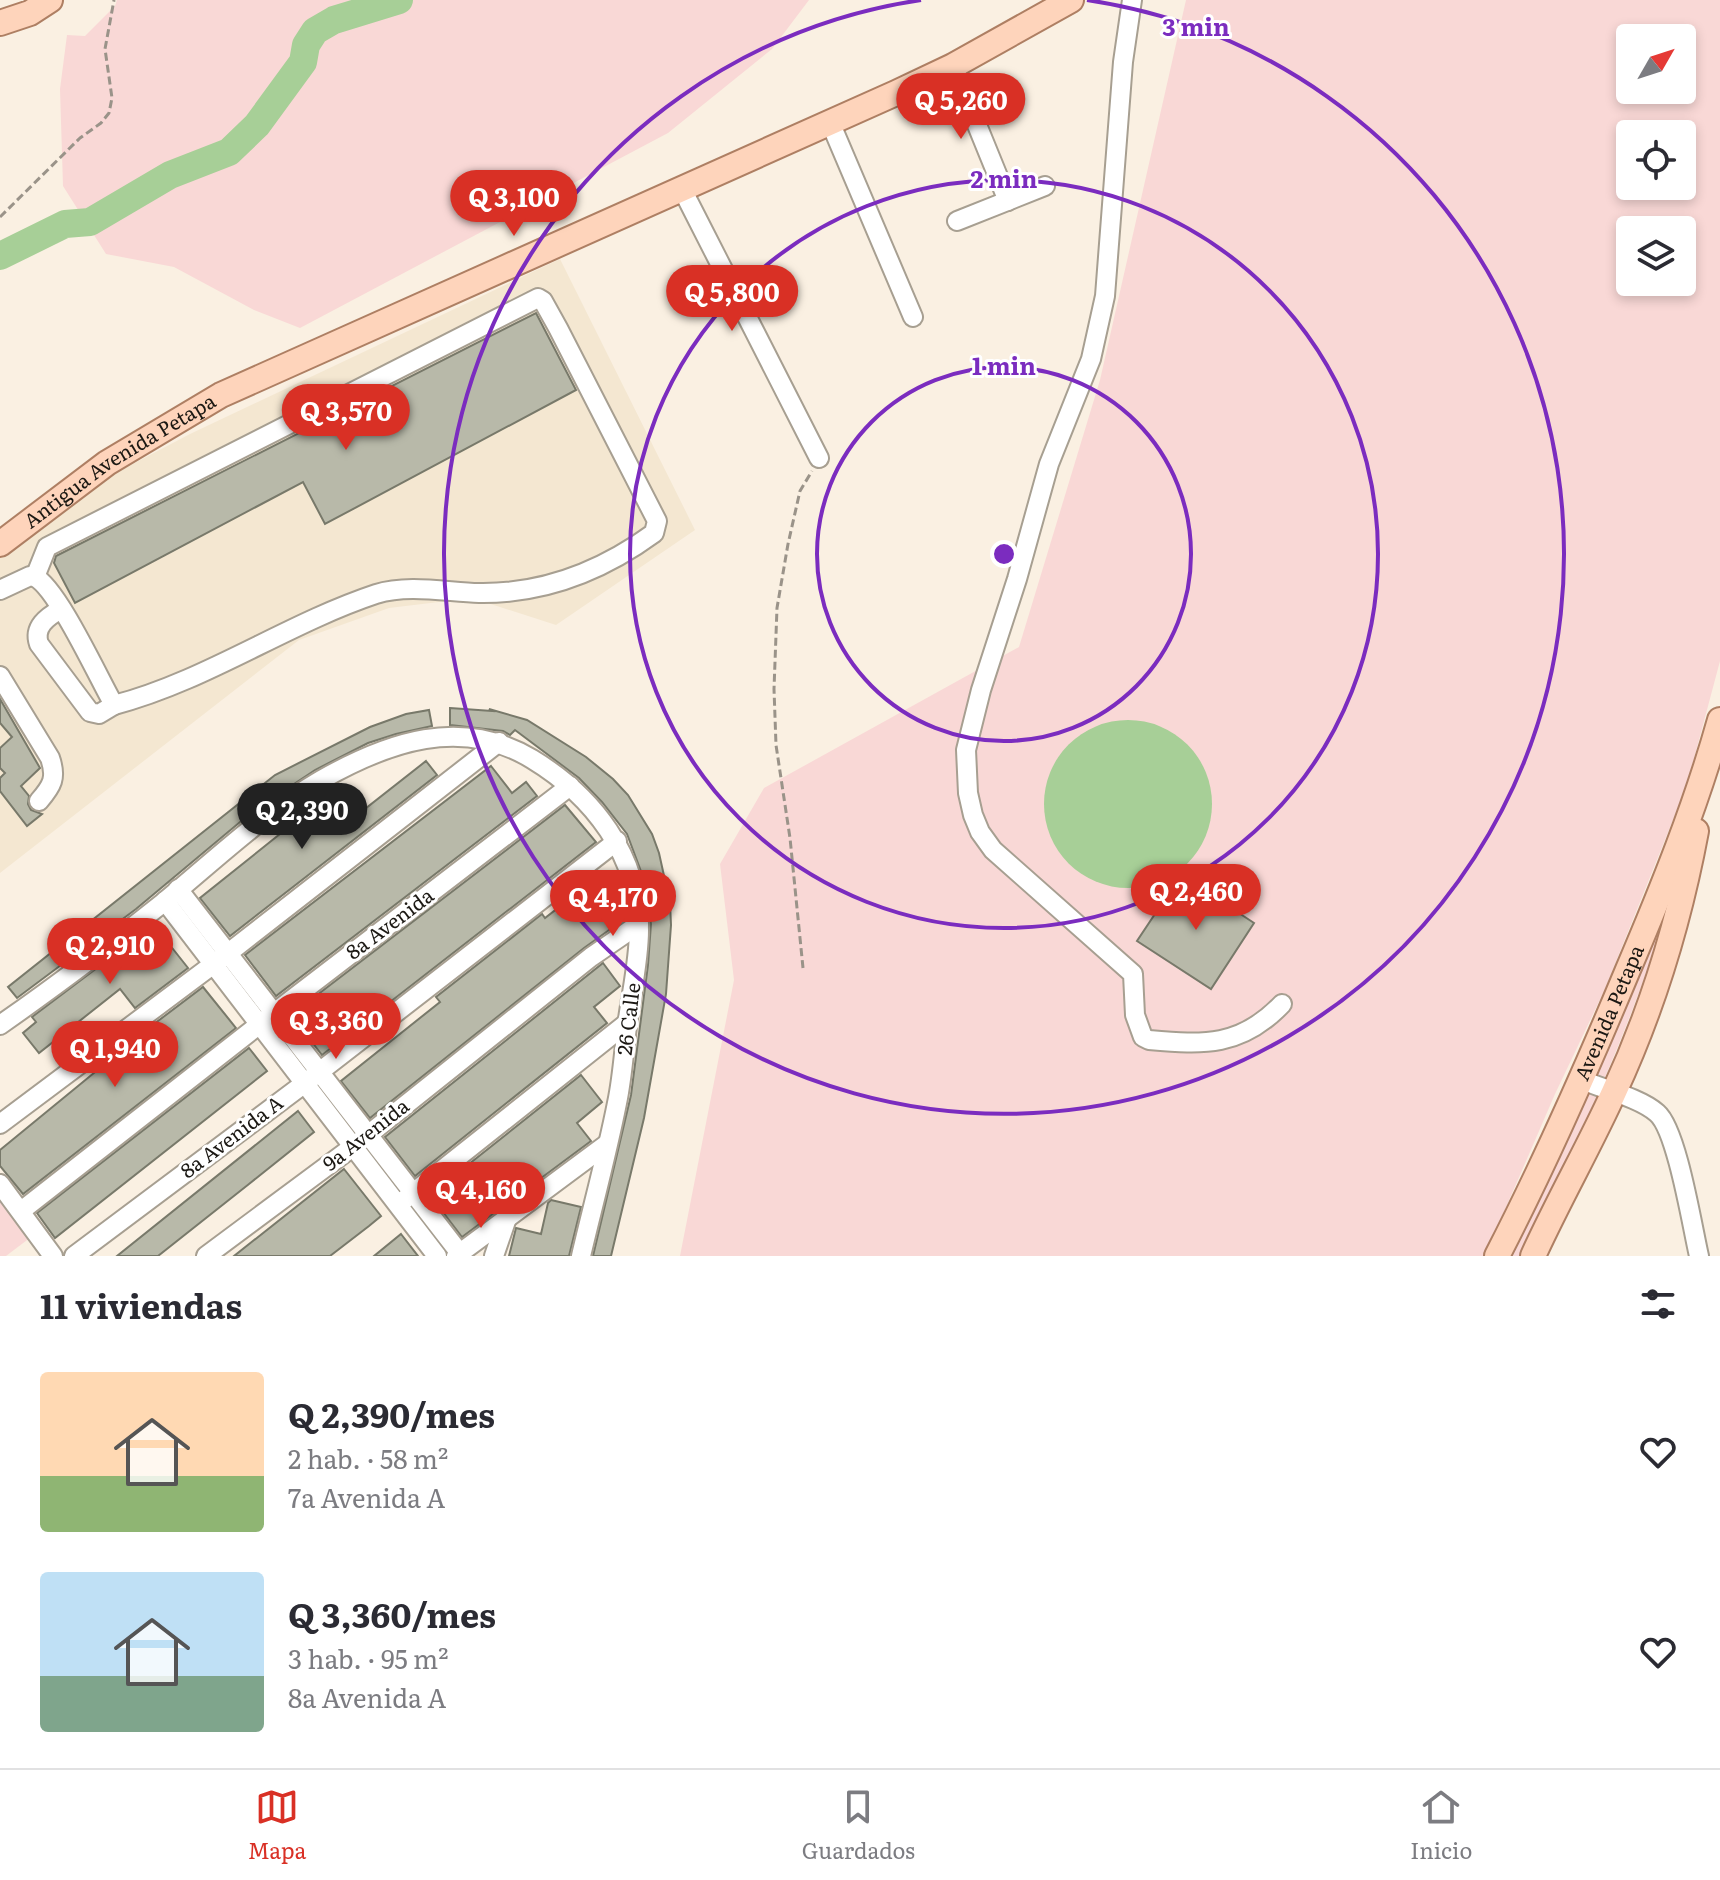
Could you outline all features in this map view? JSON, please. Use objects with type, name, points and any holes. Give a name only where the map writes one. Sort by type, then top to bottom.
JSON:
[{"type":"main road","name":"Antigua Avenida Petapa","points":[[0,544],[107,463],[221,395],[953,66],[1071,0]]},
{"type":"main road","points":[[0,23],[30,13],[49,1]]},
{"type":"main road","name":"Avenida Petapa","points":[[1533,1256],[1614,1093],[1635,1045],[1670,947],[1720,720]]},
{"type":"main road","name":"Avenida Petapa","points":[[1497,1256],[1582,1080],[1661,891],[1708,764]]},
{"type":"street","points":[[1132,0],[1123,62],[1105,296],[1091,359],[1049,464],[1017,579],[981,690],[966,750],[968,793],[980,832],[993,850],[1133,974],[1135,1015],[1143,1037],[1197,1044],[1223,1042],[1261,1024],[1282,1004]]},
{"type":"street","points":[[953,66],[1008,201]]},
{"type":"street","points":[[830,122],[913,317]]},
{"type":"street","points":[[957,221],[1045,186]]},
{"type":"street","points":[[682,189],[819,458]]},
{"type":"street","points":[[35,577],[44,551],[54,542],[539,298],[657,521],[654,533],[600,566],[556,584],[519,591],[481,593],[426,590],[380,593],[320,615],[173,685],[114,705],[99,714],[90,712],[39,644],[37,632],[43,622],[61,609]]},
{"type":"street","points":[[0,590],[30,576],[43,582],[114,705]]},
{"type":"street","points":[[0,676],[50,758],[55,772],[52,786],[39,801]]},
{"type":"street","points":[[0,1025],[54,987],[277,810],[322,780],[394,747],[424,738],[454,736],[499,742]]},
{"type":"street","points":[[0,1124],[220,959],[499,742]]},
{"type":"street","name":"26 Calle","points":[[499,742],[535,761],[570,786],[592,807],[617,841],[629,876],[639,924],[617,1104],[581,1256]]},
{"type":"street","name":"8a Avenida","points":[[21,1211],[570,786]]},
{"type":"street","name":"8a Avenida A","points":[[74,1256],[617,841]]},
{"type":"street","points":[[172,895],[405,1199],[459,1255],[607,1144]]},
{"type":"street","name":"9a Avenida","points":[[206,1256],[360,1140],[591,957],[639,924]]},
{"type":"street","points":[[405,1199],[627,1023]]},
{"type":"street","points":[[1582,1080],[1650,1107],[1664,1121],[1672,1141],[1699,1256]]},
{"type":"street","points":[[0,1184],[53,1256]]},
{"type":"street","points":[[405,1199],[437,1256]]},
{"type":"street","points":[[494,1256],[507,1218]]},
{"type":"path","points":[[0,217],[109,113],[112,98],[105,49],[114,0]]},
{"type":"path","points":[[803,968],[790,838],[776,745],[774,689],[777,608],[788,544],[800,491],[819,458]]},
{"type":"shaded area","points":[[117,0],[809,0],[772,49],[668,133],[300,328],[254,310],[174,267],[106,254],[63,186],[60,89],[67,35],[85,36],[115,6]]},
{"type":"shaded area","points":[[1186,0],[1720,0],[1720,661],[1687,785],[1605,989],[1555,1094],[1485,1256],[680,1256],[734,980],[720,864],[764,788],[1019,647],[1100,380]]},
{"type":"shaded area","points":[[560,259],[695,530],[556,625],[472,598],[389,608],[299,640],[0,873],[0,557],[89,487],[190,434]]},
{"type":"shaded area","points":[[1128,720],[1160,727],[1175,734],[1187,745],[1198,757],[1205,772],[1212,804],[1205,836],[1198,851],[1187,863],[1175,874],[1160,881],[1128,888],[1096,881],[1081,874],[1069,863],[1058,851],[1051,836],[1044,804],[1051,772],[1058,757],[1069,745],[1081,734],[1096,727]]},
{"type":"shaded area","points":[[1671,893],[1624,1032],[1565,1167],[1524,1256],[1506,1256]]},
{"type":"shaded area","points":[[0,1195],[31,1237],[6,1256],[0,1256]]},
{"type":"building","points":[[536,313],[576,390],[325,524],[303,482],[75,603],[54,563],[56,556]]},
{"type":"building","points":[[0,699],[40,768],[21,786],[29,796],[31,810],[42,814],[27,826],[0,791],[0,778],[5,773],[0,768],[0,748],[12,737],[0,723]]},
{"type":"building","points":[[450,708],[492,711],[489,709],[527,720],[586,757],[628,795],[652,834],[659,853],[670,903],[666,994],[644,1118],[611,1256],[593,1256],[631,1095],[648,965],[651,924],[642,874],[627,834],[579,778],[515,730],[510,735],[503,731],[450,725]]},
{"type":"building","points":[[429,710],[432,726],[368,743],[315,770],[252,812],[136,909],[17,998],[8,987],[275,775],[370,727],[406,714]]},
{"type":"building","points":[[426,761],[437,775],[230,936],[200,898],[340,786],[361,812]]},
{"type":"building","points":[[491,766],[512,793],[526,782],[537,796],[276,996],[245,955]]},
{"type":"building","points":[[565,805],[596,842],[322,1055],[291,1015]]},
{"type":"building","points":[[1181,875],[1254,923],[1211,989],[1137,941]]},
{"type":"building","points":[[599,876],[615,896],[601,907],[616,925],[370,1118],[341,1081],[440,1002],[436,997],[542,914],[545,918]]},
{"type":"building","points":[[154,925],[188,968],[135,1008],[120,989],[39,1053],[23,1033],[36,1022],[32,1017]]},
{"type":"building","points":[[603,963],[620,986],[594,1007],[607,1023],[415,1176],[385,1137]]},
{"type":"building","points":[[203,987],[236,1028],[23,1194],[0,1166],[0,1150]]},
{"type":"building","points":[[249,1048],[267,1071],[55,1238],[37,1213]]},
{"type":"building","points":[[581,1075],[602,1102],[577,1123],[591,1141],[462,1237],[430,1195]]},
{"type":"building","points":[[298,1111],[314,1132],[158,1256],[117,1256]]},
{"type":"building","points":[[344,1169],[381,1216],[369,1226],[330,1256],[234,1256]]},
{"type":"building","points":[[551,1200],[581,1207],[569,1256],[509,1256],[516,1228],[541,1234]]},
{"type":"building","points":[[401,1234],[418,1256],[374,1256]]},
{"type":"waterway","points":[[0,256],[65,224],[90,222],[170,175],[229,152],[257,125],[303,62],[306,45],[315,31],[334,20],[399,0]]}]
